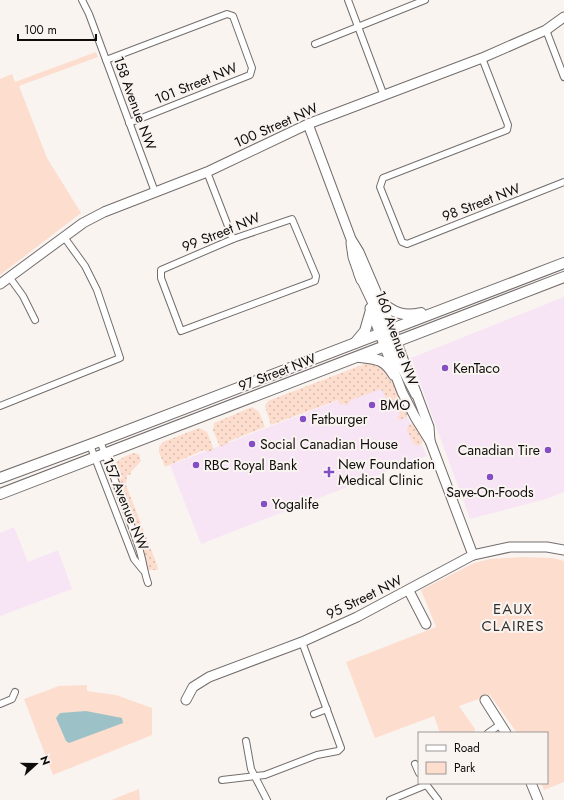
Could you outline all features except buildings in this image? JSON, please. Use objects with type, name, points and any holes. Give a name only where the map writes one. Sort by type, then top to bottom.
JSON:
[{"type":"main road","name":"97 Street NW","points":[[0,478],[90,445],[564,263]]},
{"type":"main road","points":[[359,273],[386,332],[393,341],[390,344],[416,394]]},
{"type":"main road","name":"97 Street NW","points":[[0,494],[564,277]]},
{"type":"main road","points":[[380,301],[391,310],[405,316],[445,309]]},
{"type":"main road","points":[[353,344],[365,331],[371,310]]},
{"type":"main road","points":[[358,356],[383,361],[394,375]]},
{"type":"street","name":"158 Avenue NW","points":[[82,0],[155,192]]},
{"type":"street","points":[[348,0],[384,96]]},
{"type":"street","points":[[315,44],[425,0]]},
{"type":"street","name":"101 Street NW","points":[[106,60],[227,14],[232,16],[252,68],[250,75],[129,123]]},
{"type":"street","name":"100 Street NW","points":[[0,284],[83,223],[104,212],[207,172],[308,124],[482,58],[546,30],[564,18]]},
{"type":"street","points":[[546,30],[564,77]]},
{"type":"street","name":"98 Street NW","points":[[482,58],[508,125],[506,130],[383,178],[380,187],[402,242],[407,244],[564,182]]},
{"type":"street","name":"160 Avenue NW","points":[[308,124],[351,239],[359,252],[380,301],[386,332]]},
{"type":"street","points":[[207,172],[233,239]]},
{"type":"street","name":"99 Street NW","points":[[292,220],[316,276],[316,281],[181,331],[161,278],[161,270],[233,239],[292,220]]},
{"type":"street","points":[[0,406],[120,358],[97,290],[86,266],[64,237]]},
{"type":"street","name":"160 Avenue NW","points":[[351,239],[353,257],[371,310],[386,332]]},
{"type":"street","points":[[10,278],[24,296],[34,320]]},
{"type":"street","name":"160 Avenue NW","points":[[390,344],[394,375],[415,417],[430,441],[473,555]]},
{"type":"street","name":"160 Avenue NW","points":[[416,394],[429,427],[430,441]]},
{"type":"street","name":"157 Avenue NW","points":[[100,441],[132,527],[142,557],[143,570],[148,583]]},
{"type":"street","name":"157 Avenue NW","points":[[90,445],[134,559],[143,570]]},
{"type":"street","name":"95 Street NW","points":[[186,700],[193,687],[209,677],[302,642],[357,617],[409,591],[473,555],[510,547],[547,547],[564,550]]},
{"type":"street","points":[[409,591],[426,624]]},
{"type":"street","points":[[222,780],[265,775],[317,755],[338,751],[341,748],[341,744],[302,642]]},
{"type":"street","points":[[0,704],[12,698],[15,692]]},
{"type":"street","points":[[485,700],[505,732]]},
{"type":"street","points":[[314,714],[328,709]]},
{"type":"street","points":[[489,732],[501,724]]},
{"type":"street","points":[[246,741],[254,777],[267,800]]},
{"type":"street","points":[[415,764],[418,770]]},
{"type":"street","points":[[390,800],[425,784],[438,800]]},
{"type":"street","points":[[532,784],[538,800]]},
{"type":"shaded area","points":[[564,297],[564,492],[546,499],[470,519],[411,358]]},
{"type":"shaded area","points":[[389,381],[427,456],[201,544],[170,465]]},
{"type":"shaded area","points":[[14,527],[28,562],[58,550],[72,589],[0,616],[0,533]]},
{"type":"green space","points":[[96,52],[98,57],[19,86],[47,158],[81,213],[0,275],[0,79],[12,74],[15,82]]},
{"type":"green space","points":[[374,362],[388,370],[408,414],[407,417],[400,420],[397,417],[400,415],[396,407],[392,409],[381,389],[351,400],[347,406],[344,403],[340,405],[338,400],[271,425],[265,406],[268,401],[367,363]]},
{"type":"green space","points":[[252,407],[259,412],[265,427],[230,441],[220,447],[213,430],[214,423]]},
{"type":"green space","points":[[412,423],[415,425],[423,442],[419,446],[413,443],[407,430],[408,426]]},
{"type":"green space","points":[[199,428],[207,432],[214,450],[208,452],[204,450],[165,467],[159,452],[159,447],[163,442]]},
{"type":"green space","points":[[133,453],[139,454],[141,461],[130,475],[127,475],[126,485],[156,562],[157,570],[148,570],[114,470],[118,461]]},
{"type":"green space","points":[[524,557],[553,558],[564,561],[564,782],[544,790],[541,784],[548,784],[548,732],[516,732],[490,695],[459,706],[475,729],[474,732],[440,732],[434,716],[375,738],[346,662],[436,627],[421,590],[474,563],[490,559]]},
{"type":"green space","points":[[87,685],[87,691],[116,695],[152,708],[152,735],[53,775],[24,699],[59,686]]},
{"type":"green space","points":[[139,789],[140,800],[111,800]]},
{"type":"water","points":[[86,711],[122,718],[123,723],[69,743],[66,741],[56,718],[60,713]]},
{"type":"place","name":"KenTaco","points":[[445,368]]},
{"type":"place","name":"BMO","points":[[372,405]]},
{"type":"place","name":"Fatburger","points":[[303,419]]},
{"type":"place","name":"Social Canadian House","points":[[252,444]]},
{"type":"place","name":"Canadian Tire","points":[[548,450]]},
{"type":"place","name":"RBC Royal Bank","points":[[196,465]]},
{"type":"place","name":"New Foundation Medical Clinic","points":[[329,472]]},
{"type":"place","name":"Save-On-Foods","points":[[490,477]]},
{"type":"place","name":"Yogalife","points":[[264,504]]},
{"type":"district","name":"EAUX CLAIRES","points":[[513,618]]}]
